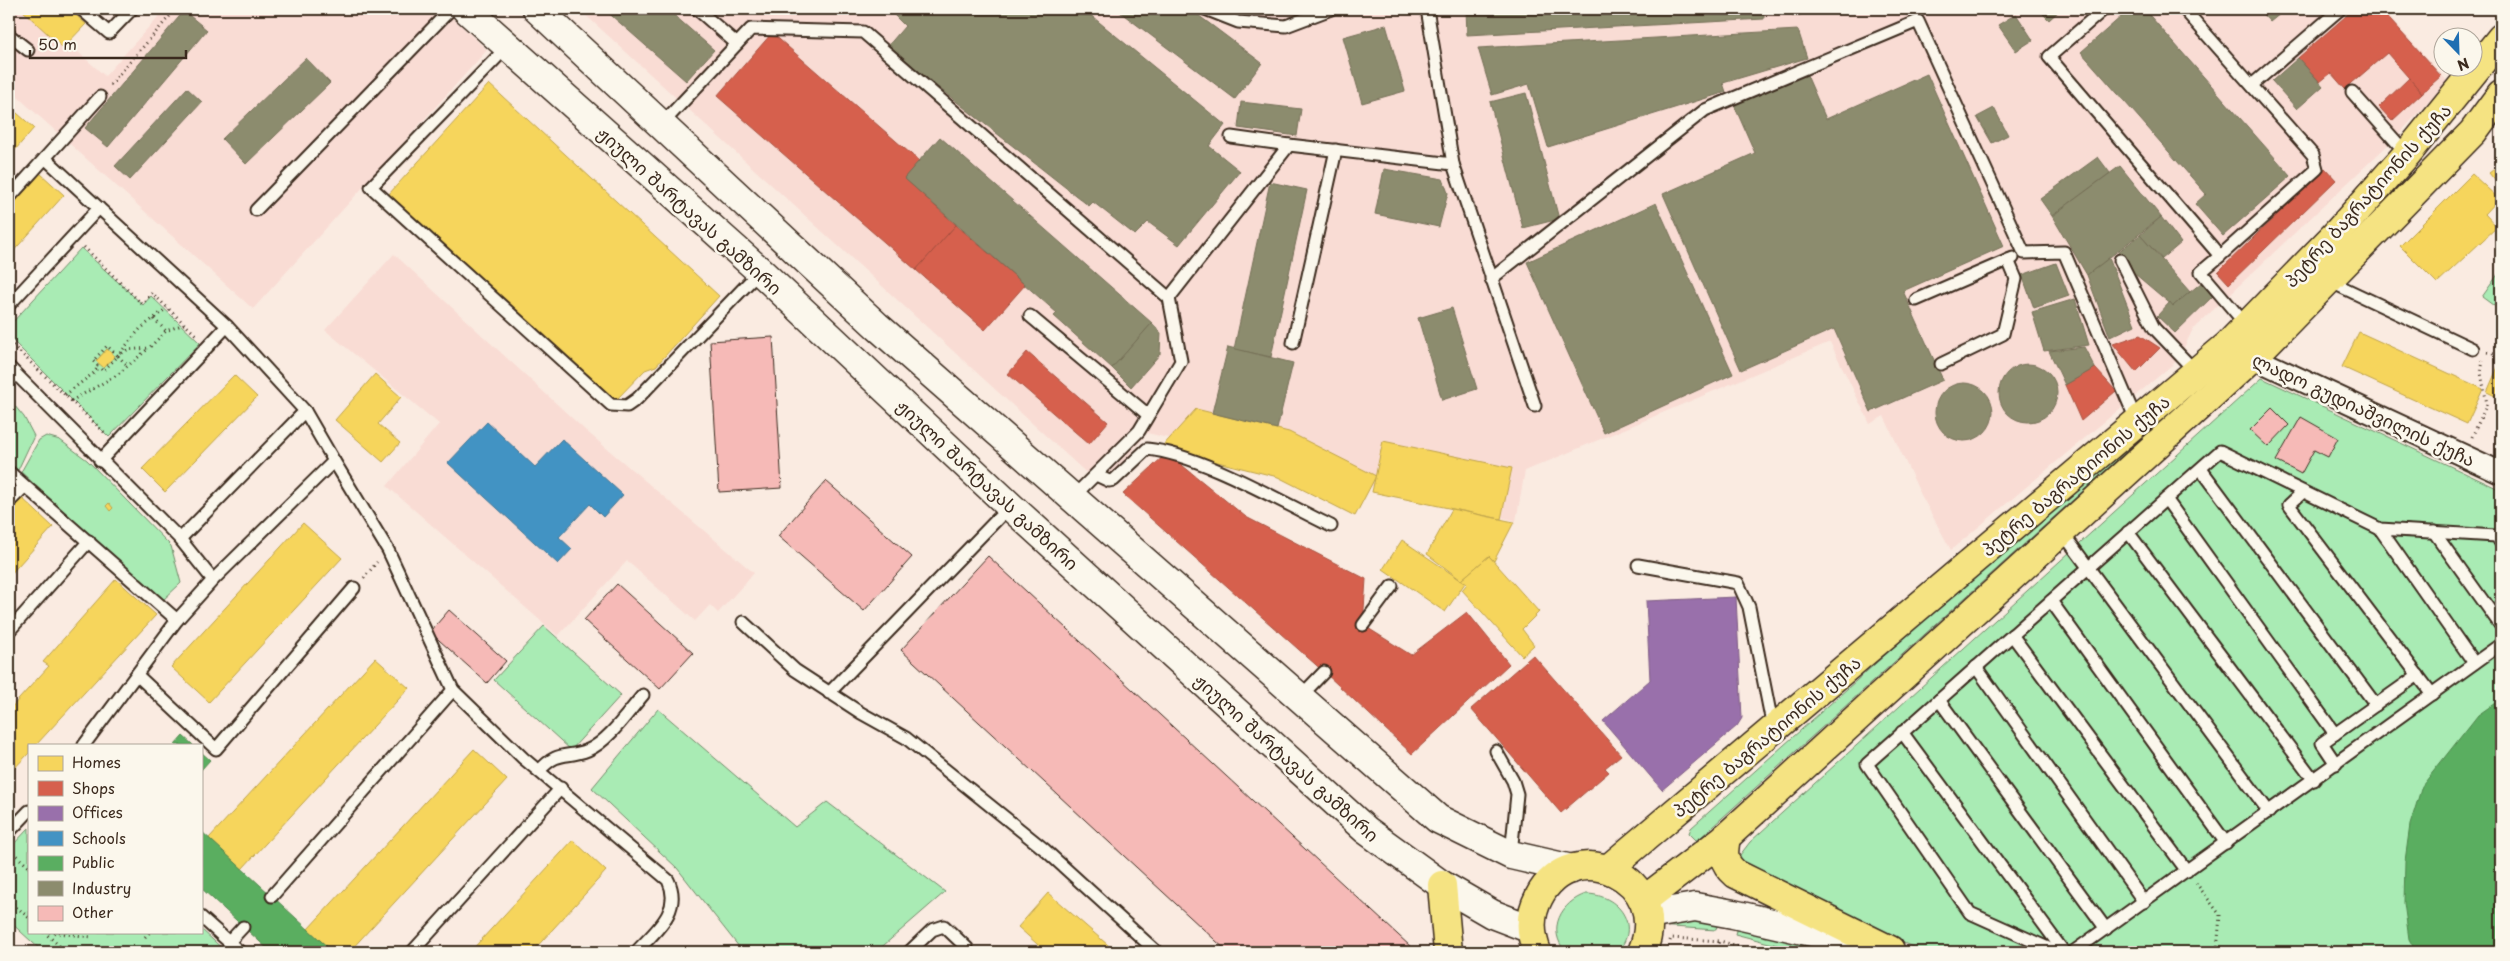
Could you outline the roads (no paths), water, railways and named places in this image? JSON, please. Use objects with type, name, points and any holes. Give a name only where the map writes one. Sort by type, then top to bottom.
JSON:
[{"type":"main road","name":"ჟიული შარტავას გამზირი","points":[[466,9],[760,271],[1010,506],[1366,830],[1442,885],[1492,914],[1531,944]]},
{"type":"main road","points":[[537,9],[877,326],[1438,819],[1511,855],[1572,869]]},
{"type":"main road","name":"პეტრე ბაგრატიონის ქუჩა","points":[[1608,869],[2228,345],[2335,235],[2407,154],[2501,38]]},
{"type":"main road","name":"პეტრე ბაგრატიონის ქუჩა","points":[[1646,908],[1726,838],[2253,357],[2473,132],[2501,94]]},
{"type":"main road","points":[[1726,838],[1723,852],[1726,866],[1736,874],[1892,951]]},
{"type":"main road","points":[[1531,944],[1531,916],[1541,892],[1550,882],[1572,869],[1590,866],[1608,869],[1623,876],[1635,886],[1646,908],[1648,938],[1642,952]]},
{"type":"main road","points":[[1442,885],[1447,917],[1448,952]]},
{"type":"main road","points":[[1646,908],[1695,907],[1734,914],[1892,951]]},
{"type":"street","name":"ლადო გუდიაშვილის ქუჩა","points":[[2228,345],[2501,473]]},
{"type":"lane","points":[[81,9],[109,33],[132,9]]},
{"type":"lane","points":[[256,210],[451,9]]},
{"type":"lane","points":[[697,9],[737,44]]},
{"type":"lane","points":[[1204,9],[1238,22],[1286,26],[1331,9]]},
{"type":"lane","points":[[1427,9],[1452,164],[1535,406]]},
{"type":"lane","points":[[2104,9],[2049,57],[2220,256]]},
{"type":"lane","points":[[2184,9],[2313,155],[2317,169],[2201,272],[2247,326]]},
{"type":"lane","points":[[2252,85],[2339,10]]},
{"type":"lane","points":[[1492,279],[1705,110],[1918,21],[2024,253]]},
{"type":"lane","points":[[662,124],[751,29],[863,32],[1169,298],[1181,361],[1138,431],[1096,476],[1072,498]]},
{"type":"lane","points":[[9,35],[28,50]]},
{"type":"lane","points":[[508,47],[371,187],[611,405],[627,406],[637,399],[760,271]]},
{"type":"lane","points":[[2352,92],[2407,154]]},
{"type":"lane","points":[[9,198],[100,97]]},
{"type":"lane","points":[[1231,137],[1452,164]]},
{"type":"lane","points":[[1169,298],[1290,145]]},
{"type":"lane","points":[[1293,343],[1336,150]]},
{"type":"lane","points":[[45,158],[227,326],[305,411],[388,550],[453,690],[523,758],[561,788],[668,880],[674,892],[668,916],[636,952]]},
{"type":"lane","points":[[9,305],[99,208]]},
{"type":"lane","points":[[1916,300],[2024,253],[2064,252],[2137,423]]},
{"type":"lane","points":[[1941,364],[2003,334],[2016,279],[2008,260]]},
{"type":"lane","points":[[2120,260],[2154,328],[2196,372]]},
{"type":"lane","points":[[2327,280],[2479,350]]},
{"type":"lane","points":[[1030,316],[1147,414]]},
{"type":"lane","points":[[100,461],[227,326]]},
{"type":"lane","points":[[9,367],[100,461],[180,539],[213,580]]},
{"type":"lane","points":[[180,539],[305,411]]},
{"type":"lane","points":[[1096,476],[1110,481],[1147,449],[1166,451],[1225,474],[1330,526]]},
{"type":"lane","points":[[2057,952],[1970,913],[1867,764],[2220,451],[2380,529],[2496,536],[2501,543]]},
{"type":"lane","points":[[85,744],[176,620],[213,580],[334,461]]},
{"type":"lane","points":[[2201,469],[2376,705]]},
{"type":"lane","points":[[9,472],[176,620]]},
{"type":"lane","points":[[9,502],[24,487]]},
{"type":"lane","points":[[2304,492],[2289,505],[2432,694]]},
{"type":"lane","points":[[2166,499],[2335,734]]},
{"type":"lane","points":[[829,693],[1010,506]]},
{"type":"lane","points":[[2380,529],[2474,663]]},
{"type":"lane","points":[[2062,532],[2268,812]]},
{"type":"lane","points":[[2128,532],[2314,780]]},
{"type":"lane","points":[[2434,532],[2501,626]]},
{"type":"lane","points":[[9,631],[89,541]]},
{"type":"lane","points":[[1638,565],[1738,583],[1749,607],[1773,729]]},
{"type":"lane","points":[[1363,624],[1392,586]]},
{"type":"lane","points":[[137,674],[216,749],[354,588]]},
{"type":"lane","points":[[2051,601],[2226,843]]},
{"type":"lane","points":[[743,622],[795,670],[829,693],[906,738],[1044,849],[1157,952]]},
{"type":"lane","points":[[2012,636],[2187,870]]},
{"type":"lane","points":[[2073,952],[2501,644]]},
{"type":"lane","points":[[1976,667],[2144,902]]},
{"type":"lane","points":[[1299,698],[1324,672]]},
{"type":"lane","points":[[2336,764],[2322,743],[2418,676]]},
{"type":"lane","points":[[272,896],[453,690]]},
{"type":"lane","points":[[539,771],[550,759],[563,754],[587,750],[601,742],[643,695]]},
{"type":"lane","points":[[1939,700],[2106,929]]},
{"type":"lane","points":[[1902,732],[2064,952]]},
{"type":"lane","points":[[1496,751],[1513,781],[1517,794],[1511,855]]},
{"type":"lane","points":[[412,952],[561,788]]},
{"type":"lane","points":[[9,832],[28,812]]},
{"type":"lane","points":[[202,918],[240,952]]},
{"type":"lane","points":[[909,952],[932,930],[944,926],[967,948],[966,952]]},
{"type":"lane","points":[[229,942],[243,927]]}]
